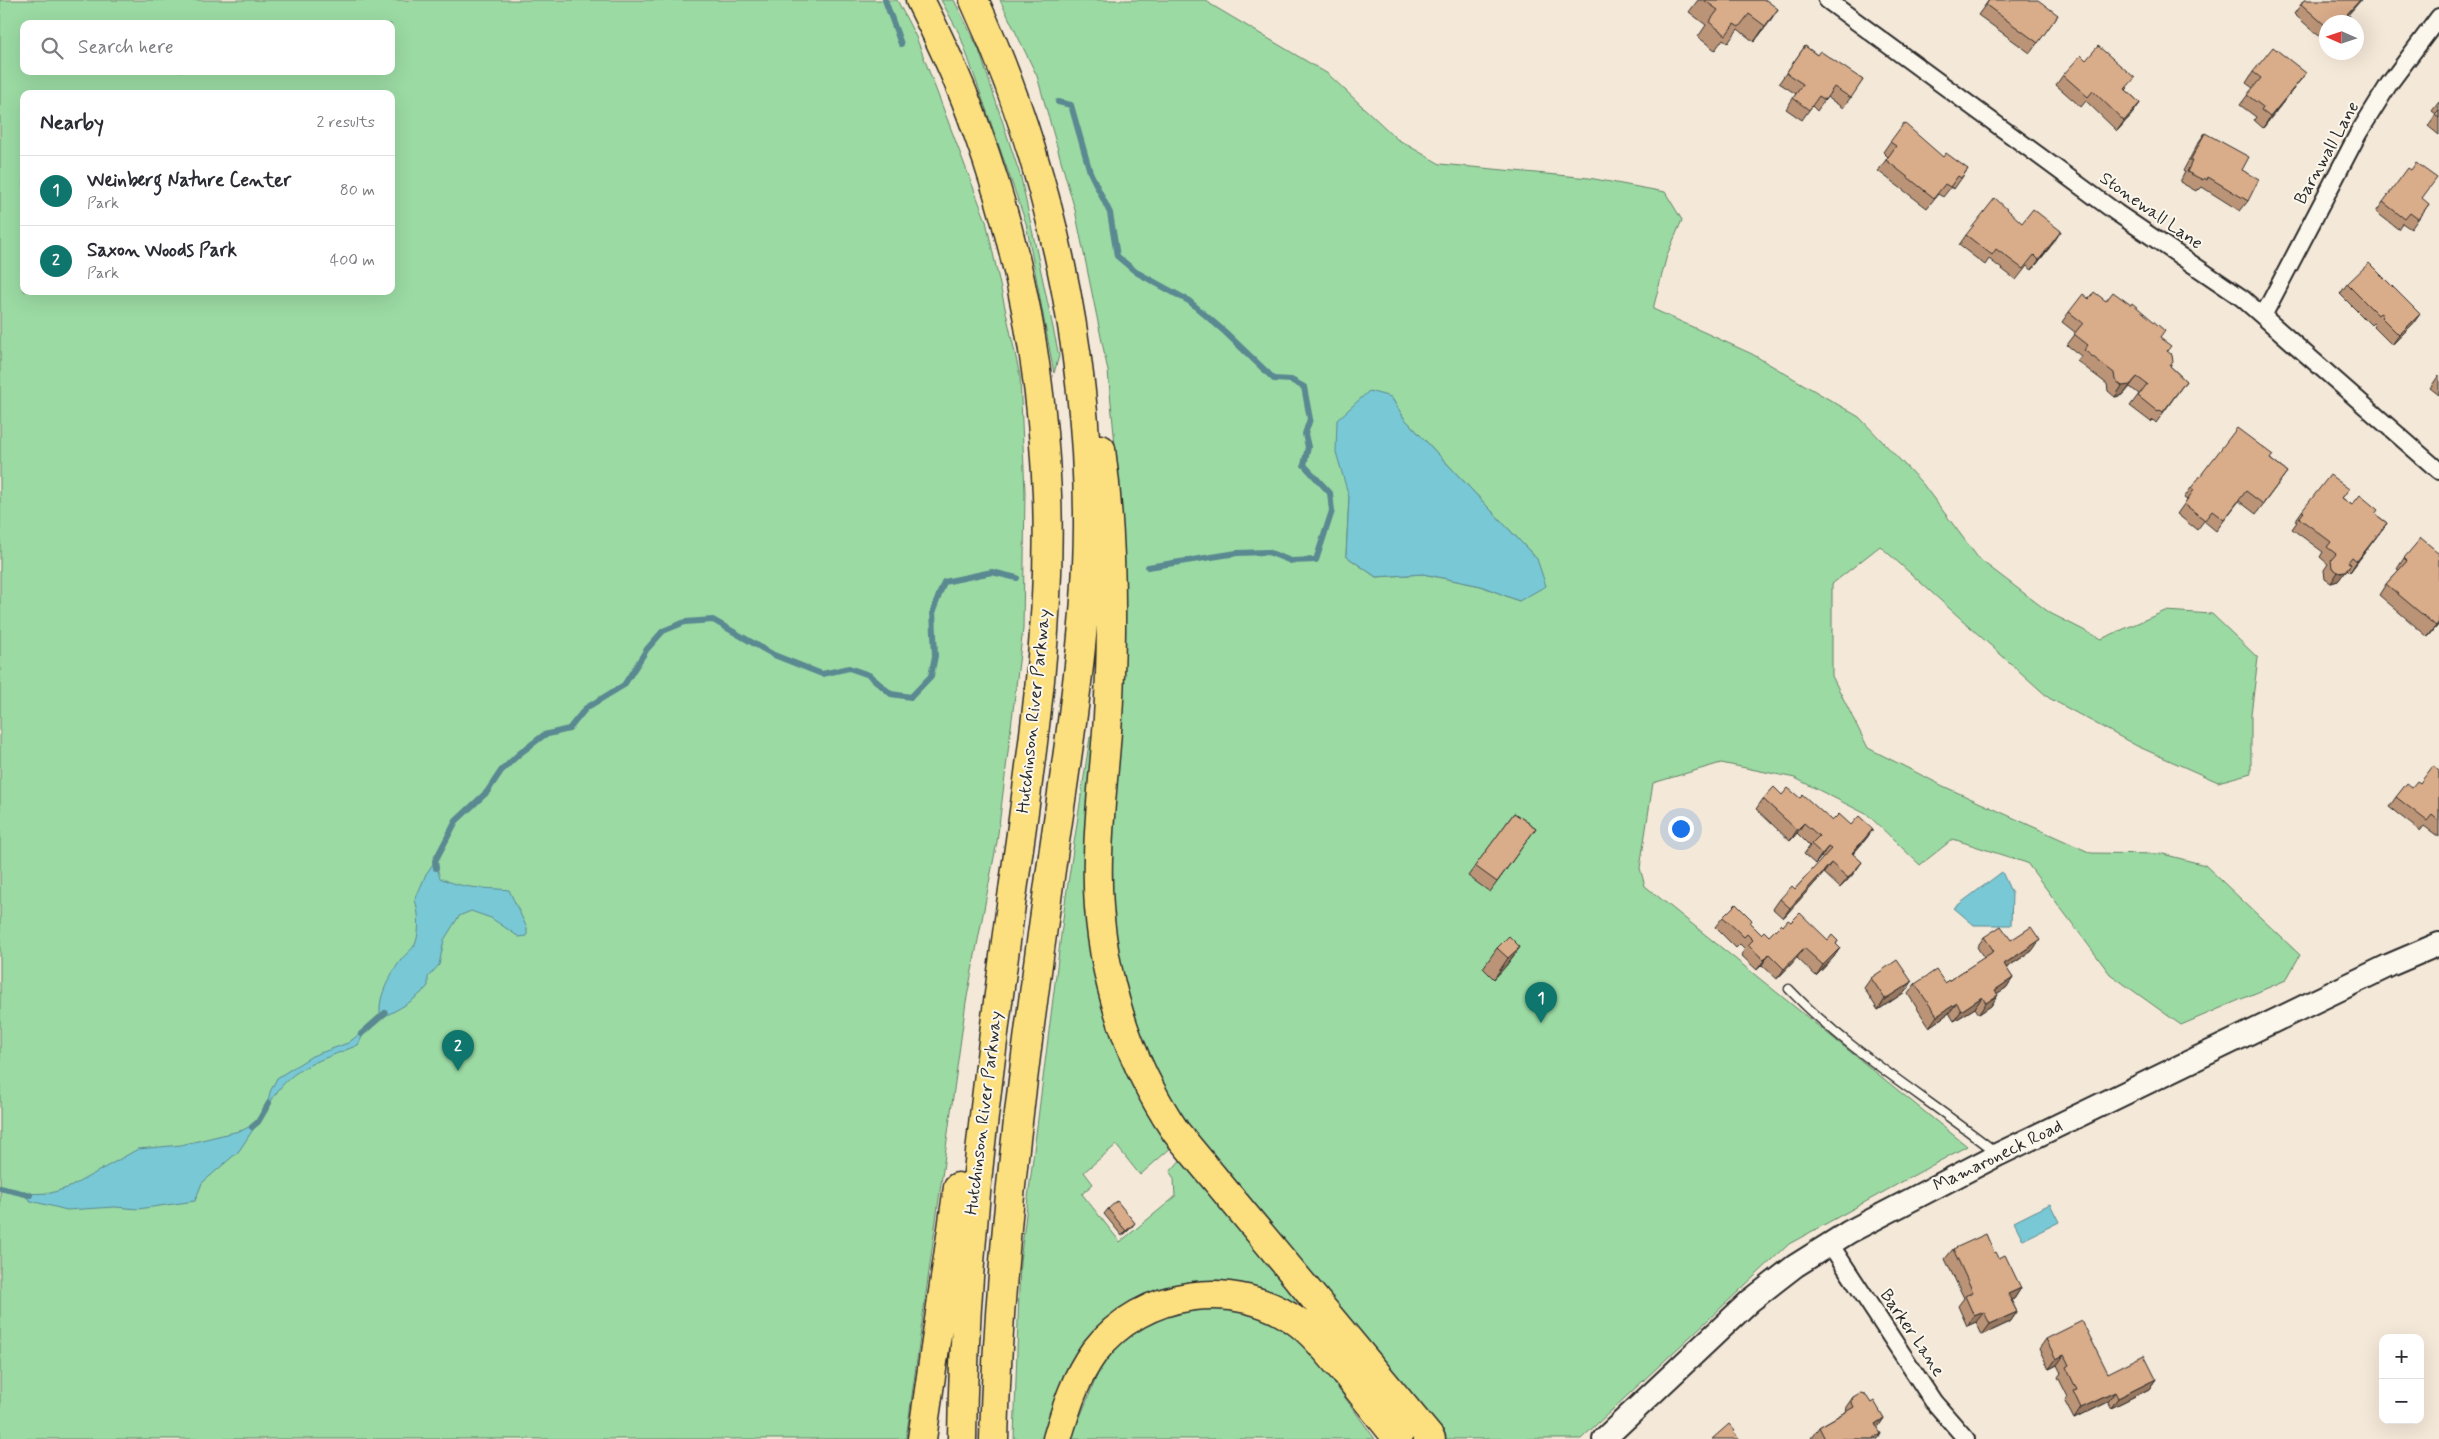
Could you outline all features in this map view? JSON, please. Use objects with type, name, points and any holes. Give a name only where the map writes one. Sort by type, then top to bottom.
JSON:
[{"type":"highway","name":"Hutchinson River Parkway","points":[[920,0],[947,56],[977,128],[1000,201],[1018,273],[1032,346],[1038,383],[1045,458],[1048,568],[1042,651],[1036,718],[981,1126],[969,1265],[964,1351],[962,1439]]},
{"type":"highway","name":"Hutchinson River Parkway","points":[[974,0],[1010,90],[1034,161],[1052,232],[1067,305],[1078,378],[1085,452],[1087,566],[1078,676],[1021,1084],[1005,1234],[994,1439]]},
{"type":"highway","points":[[1067,305],[1095,403],[1108,502],[1111,649],[1099,836],[1098,891],[1100,933],[1118,1011],[1148,1084],[1176,1132],[1431,1439]]},
{"type":"highway","points":[[922,1439],[962,1155],[991,1047]]},
{"type":"highway","points":[[1057,1439],[1083,1369],[1105,1339],[1118,1327],[1145,1310],[1178,1298],[1209,1295],[1226,1295],[1256,1301],[1286,1314],[1301,1324],[1326,1349],[1398,1439]]},
{"type":"street","name":"Stonewall Lane","points":[[1827,0],[2117,213],[2242,298],[2439,471]]},
{"type":"street","name":"Barnwall Lane","points":[[2263,316],[2358,134],[2389,84],[2439,17]]},
{"type":"street","name":"Mamaroneck Road","points":[[1604,1439],[1750,1300],[1795,1266],[1830,1244],[1900,1204],[1999,1154],[2439,944]]},
{"type":"street","name":"Barker Lane","points":[[1830,1244],[1933,1401],[1966,1439]]},
{"type":"lane","points":[[1789,989],[1813,1014],[1841,1038],[1999,1154]]},
{"type":"green space","points":[[0,0],[897,0],[916,37],[986,221],[1020,376],[1025,492],[1023,629],[997,842],[966,1002],[906,1439],[0,1439]]},
{"type":"green space","points":[[941,0],[954,0],[979,50],[1021,178],[1059,356],[1054,373],[1026,223],[960,35]]},
{"type":"green space","points":[[1000,0],[1207,0],[1210,4],[1328,74],[1397,139],[1440,164],[1589,178],[1665,192],[1682,220],[1667,255],[1653,309],[1752,354],[1859,417],[1922,483],[1979,559],[2050,613],[2101,639],[2165,611],[2212,614],[2258,658],[2251,714],[2251,773],[2218,782],[2137,746],[2049,698],[1880,546],[1832,584],[1832,676],[1868,748],[1943,786],[2091,853],[2163,854],[2205,865],[2300,955],[2286,980],[2181,1025],[2110,974],[2027,863],[1953,839],[1920,865],[1868,815],[1795,778],[1721,763],[1653,783],[1640,868],[1645,886],[1967,1146],[1789,1244],[1581,1439],[1441,1439],[1203,1153],[1167,1094],[1132,1019],[1117,954],[1110,875],[1120,498],[1108,371],[1075,210],[1037,76]],"holes":[[[1391,397],[1404,418],[1537,559],[1519,601],[1481,586],[1423,574],[1376,577],[1346,556],[1349,497]]]},
{"type":"green space","points":[[1090,737],[1097,738],[1092,952],[1173,1146],[1140,1175],[1116,1145],[1084,1172],[1093,1184],[1082,1194],[1120,1242],[1175,1197],[1174,1179],[1170,1172],[1183,1157],[1300,1296],[1295,1304],[1256,1288],[1218,1280],[1177,1285],[1144,1294],[1090,1340],[1045,1439],[1014,1439],[1020,1262],[1065,903]]},
{"type":"green space","points":[[1215,1306],[1261,1315],[1291,1329],[1311,1351],[1375,1439],[1071,1439],[1108,1349],[1158,1313]]},
{"type":"water","points":[[1369,391],[1391,397],[1404,418],[1537,559],[1546,586],[1519,601],[1481,586],[1423,574],[1376,577],[1346,556],[1349,497],[1336,452],[1337,420]]},
{"type":"water","points":[[435,861],[440,878],[450,882],[458,885],[509,890],[527,928],[527,936],[519,937],[491,918],[471,911],[459,916],[444,940],[439,965],[428,977],[428,986],[412,1000],[381,1018],[380,1003],[385,988],[397,966],[416,942],[418,921],[415,900],[426,874]]},
{"type":"water","points":[[2002,872],[2012,894],[2011,925],[1974,925],[1954,908]]},
{"type":"water","points":[[366,1029],[358,1045],[316,1062],[293,1075],[274,1096],[266,1111],[270,1092],[277,1078],[312,1056],[348,1043]]},
{"type":"water","points":[[258,1122],[239,1151],[202,1183],[195,1201],[138,1209],[115,1207],[67,1210],[31,1201],[22,1194],[51,1193],[70,1187],[138,1149],[181,1145],[243,1130]]},
{"type":"water","points":[[2050,1204],[2059,1222],[2023,1240],[2014,1222]]},
{"type":"building","points":[[1704,0],[1766,0],[1778,9],[1765,26],[1749,14],[1739,27],[1734,24],[1726,35],[1709,22],[1718,10]]},
{"type":"building","points":[[1989,0],[2038,0],[2058,15],[2038,43],[1986,5]]},
{"type":"building","points":[[2304,0],[2360,0],[2347,14],[2348,15],[2319,15],[2319,20],[2301,4]]},
{"type":"building","points":[[1805,46],[1817,55],[1820,51],[1863,80],[1851,98],[1834,87],[1825,100],[1819,96],[1809,110],[1793,98],[1803,84],[1786,73]]},
{"type":"building","points":[[2098,46],[2135,78],[2125,89],[2140,103],[2124,121],[2093,91],[2088,97],[2063,75],[2081,55],[2086,60]]},
{"type":"building","points":[[2273,47],[2306,73],[2270,117],[2261,110],[2263,107],[2247,95],[2261,78],[2253,72]]},
{"type":"building","points":[[1904,123],[1943,157],[1946,153],[1968,169],[1961,178],[1958,176],[1950,187],[1945,184],[1934,198],[1886,160],[1896,146],[1890,142]]},
{"type":"building","points":[[2205,133],[2249,157],[2242,170],[2259,179],[2248,201],[2208,177],[2207,180],[2204,178],[2203,180],[2187,172],[2192,161],[2190,161]]},
{"type":"building","points":[[2416,163],[2437,178],[2422,198],[2429,204],[2418,219],[2410,213],[2405,219],[2383,202],[2408,168],[2411,170]]},
{"type":"building","points":[[1995,198],[2022,223],[2033,209],[2061,231],[2039,260],[2034,255],[2023,269],[1996,249],[1992,255],[1966,235]]},
{"type":"building","points":[[2369,263],[2420,314],[2399,335],[2381,317],[2383,315],[2380,313],[2378,315],[2347,284]]},
{"type":"building","points":[[2094,292],[2106,301],[2113,292],[2131,305],[2132,303],[2165,331],[2160,338],[2171,346],[2167,351],[2172,355],[2173,362],[2170,366],[2186,381],[2163,412],[2160,410],[2158,412],[2138,396],[2147,384],[2137,377],[2130,385],[2122,386],[2115,380],[2114,373],[2084,350],[2088,345],[2074,334],[2083,323],[2069,312],[2083,294],[2089,299]]},
{"type":"building","points":[[2237,428],[2273,455],[2270,459],[2287,472],[2263,504],[2246,491],[2224,520],[2212,511],[2205,520],[2184,504],[2194,490],[2191,488]]},
{"type":"building","points":[[2330,475],[2349,489],[2342,498],[2352,505],[2360,495],[2378,510],[2375,514],[2387,523],[2357,561],[2352,557],[2348,562],[2351,564],[2345,571],[2338,572],[2332,568],[2331,560],[2336,554],[2327,547],[2331,542],[2299,518],[2304,512],[2302,511]]},
{"type":"building","points":[[2421,538],[2439,553],[2439,622],[2436,626],[2386,584],[2407,561],[2404,558]]},
{"type":"building","points":[[2433,766],[2439,771],[2439,821],[2432,815],[2427,821],[2396,797],[2407,783],[2412,787],[2417,781],[2420,783]]},
{"type":"building","points":[[1774,787],[1782,795],[1788,788],[1800,798],[1803,795],[1832,821],[1839,814],[1851,825],[1859,816],[1873,829],[1852,853],[1862,862],[1848,878],[1831,863],[1790,908],[1780,899],[1792,886],[1795,889],[1831,849],[1828,847],[1822,854],[1811,844],[1819,836],[1804,823],[1797,830],[1763,799]]},
{"type":"building","points":[[1514,813],[1536,828],[1497,882],[1475,866]]},
{"type":"building","points":[[1736,904],[1752,920],[1750,923],[1761,934],[1764,931],[1769,936],[1781,924],[1783,926],[1788,920],[1791,922],[1800,913],[1828,940],[1832,935],[1838,941],[1836,944],[1840,948],[1823,965],[1804,948],[1784,969],[1769,954],[1764,960],[1748,945],[1753,940],[1747,934],[1744,937],[1723,917]]},
{"type":"building","points":[[2001,926],[2011,940],[2031,927],[2040,940],[2004,964],[2013,978],[1995,990],[1998,995],[1986,1003],[1982,997],[1961,1011],[1957,1003],[1937,1016],[1915,984],[1936,970],[1945,983],[1994,951],[1984,937]]},
{"type":"building","points":[[1509,936],[1520,947],[1508,958],[1497,948]]},
{"type":"building","points":[[1897,960],[1912,982],[1885,999],[1871,978]]},
{"type":"building","points":[[1117,1201],[1135,1223],[1126,1231],[1108,1209]]},
{"type":"building","points":[[1986,1234],[1994,1253],[1996,1252],[1999,1258],[2005,1255],[2021,1288],[2008,1294],[2017,1312],[1990,1324],[1984,1312],[1974,1316],[1965,1296],[1973,1292],[1953,1249]]},
{"type":"building","points":[[2082,1321],[2108,1373],[2144,1355],[2156,1379],[2118,1398],[2115,1392],[2081,1408],[2073,1391],[2077,1390],[2066,1367],[2069,1365],[2064,1355],[2056,1359],[2046,1339]]},
{"type":"building","points":[[1860,1393],[1865,1394],[1871,1403],[1874,1401],[1884,1418],[1875,1424],[1881,1434],[1873,1439],[1825,1439],[1819,1427],[1854,1407],[1852,1403],[1853,1397]]},
{"type":"building","points":[[1729,1424],[1739,1439],[1712,1439]]},
{"type":"waterway","points":[[885,0],[901,44]]},
{"type":"waterway","points":[[1058,102],[1071,105],[1090,172],[1110,213],[1117,256],[1136,272],[1189,301],[1274,379],[1291,380],[1304,387],[1310,419],[1305,434],[1308,447],[1304,465],[1330,493],[1332,511],[1316,560],[1291,561],[1268,552],[1237,553],[1148,567]]},
{"type":"waterway","points":[[436,868],[435,861],[456,821],[487,792],[501,771],[544,735],[569,729],[586,708],[624,685],[647,649],[663,631],[685,622],[713,620],[774,655],[822,674],[849,668],[869,675],[891,694],[911,697],[931,676],[935,656],[933,611],[944,582],[992,572],[1017,578]]},
{"type":"waterway","points":[[361,1034],[385,1013]]},
{"type":"waterway","points":[[252,1127],[258,1122],[269,1103]]},
{"type":"waterway","points":[[0,1188],[30,1195]]},
{"type":"place","name":"Weinberg Nature Center","points":[[1541,1023]]},
{"type":"place","name":"Saxon Woods Park","points":[[458,1071]]}]
